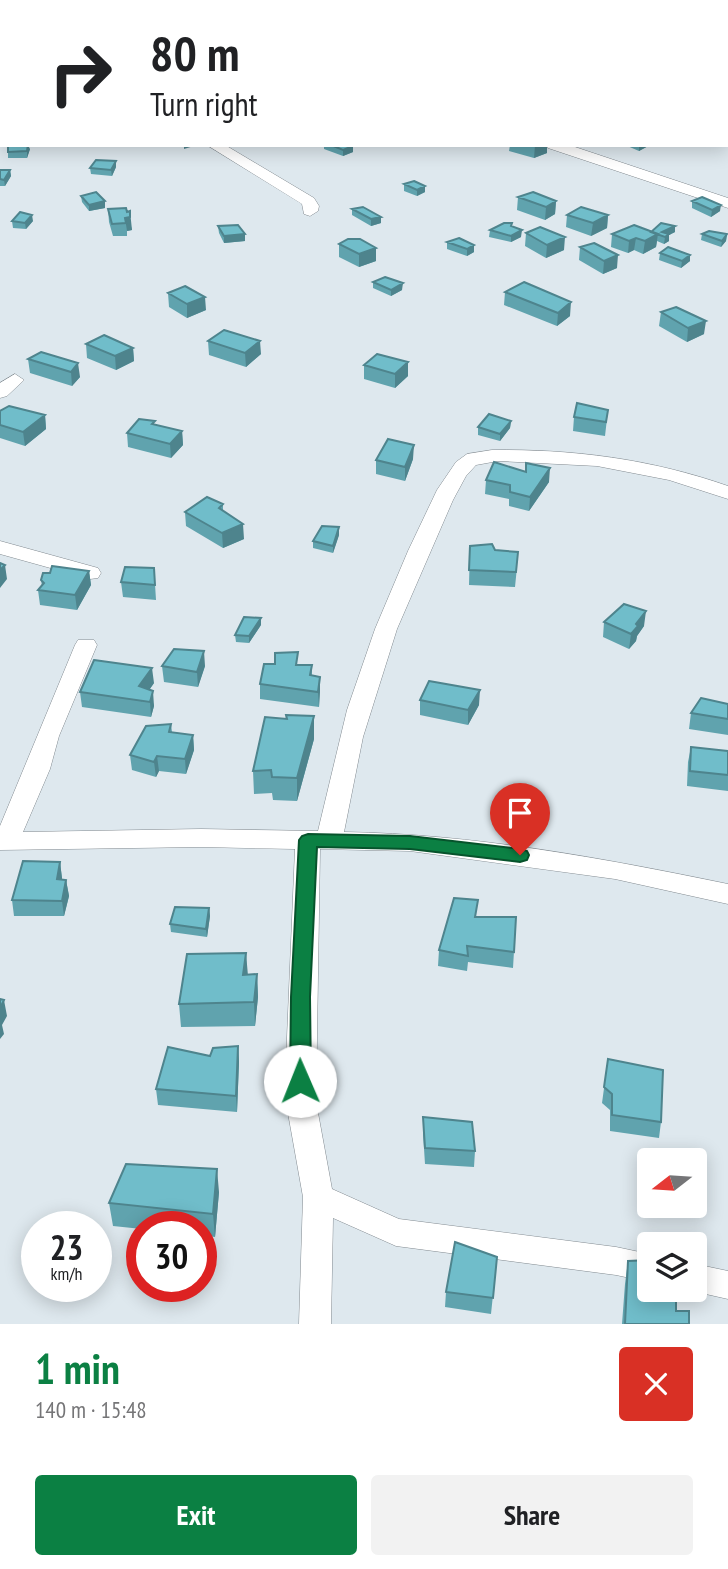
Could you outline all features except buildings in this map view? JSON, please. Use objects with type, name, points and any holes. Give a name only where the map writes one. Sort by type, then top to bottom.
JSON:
[{"type":"street","points":[[217,147],[308,201],[312,206],[310,211]]},
{"type":"street","points":[[559,147],[728,203]]},
{"type":"street","points":[[0,392],[15,380]]},
{"type":"street","points":[[315,1324],[318,1197],[301,1102],[300,997],[319,841],[372,667],[414,559],[449,488],[468,462],[481,457],[525,456],[607,461],[640,466],[697,481],[728,493]]},
{"type":"street","points":[[0,547],[90,573]]},
{"type":"street","points":[[86,645],[47,736],[38,769],[3,841],[201,838],[410,842],[615,870],[728,894]]},
{"type":"street","points":[[318,1197],[396,1232],[637,1265]]},
{"type":"street","points":[[707,1281],[728,1285]]},
{"type":"route","points":[[300,1081],[300,997],[307,913],[308,840],[410,842],[520,855]]}]
